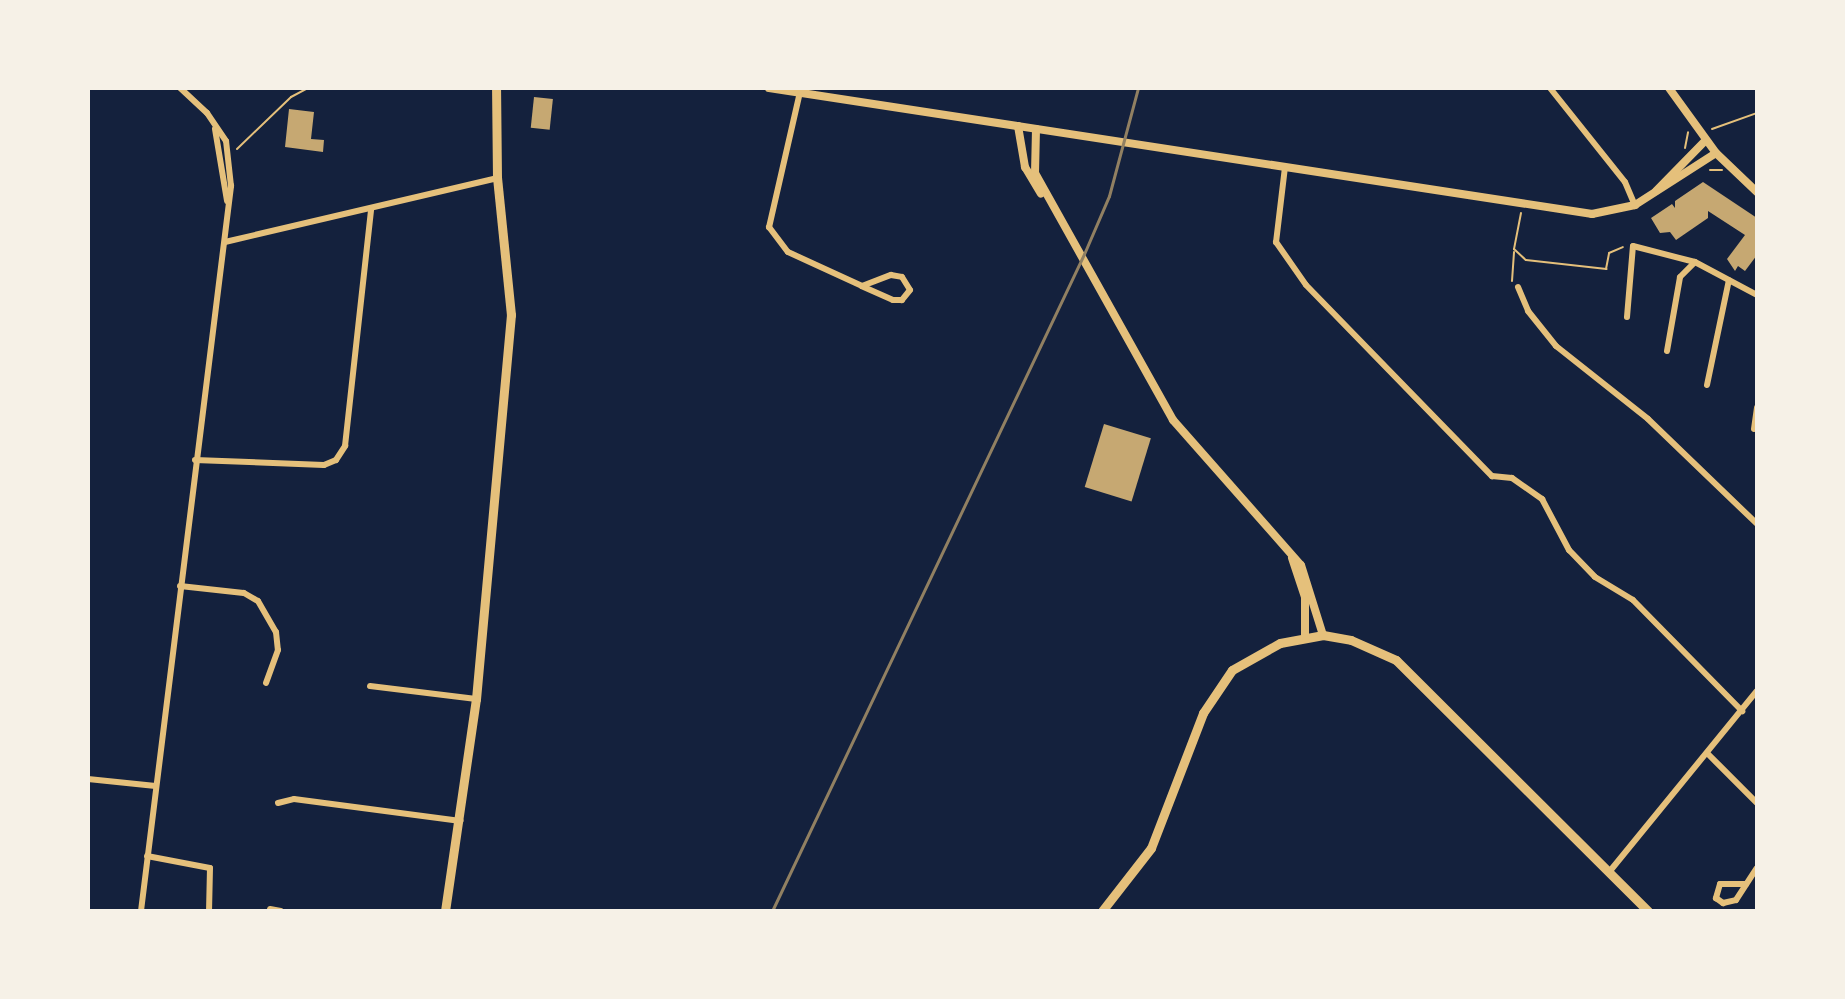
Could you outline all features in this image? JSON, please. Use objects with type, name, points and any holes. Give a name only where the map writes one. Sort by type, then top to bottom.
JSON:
[{"type":"main road","points":[[445,911],[461,821],[476,699],[511,315],[497,178],[496,88]]},
{"type":"main road","points":[[1102,911],[1151,848],[1217,689],[1258,651],[1305,636],[1323,635],[1351,640],[1396,660],[1648,911]]},
{"type":"street","points":[[141,911],[195,460],[225,242],[227,203],[229,157],[214,126],[180,88]]},
{"type":"street","points":[[769,88],[1592,214],[1635,205],[1716,153]]},
{"type":"street","points":[[1550,88],[1625,182],[1635,205]]},
{"type":"street","points":[[1669,88],[1726,165],[1757,192]]},
{"type":"street","points":[[800,92],[769,227],[788,252],[862,286],[893,300],[902,300],[910,290],[902,277],[891,275],[862,286]]},
{"type":"street","points":[[214,126],[227,203]]},
{"type":"street","points":[[1018,126],[1025,167],[1056,209]]},
{"type":"street","points":[[1036,129],[1035,173],[1183,435],[1289,549],[1309,580],[1323,635]]},
{"type":"street","points":[[1655,193],[1688,158],[1701,134]]},
{"type":"street","points":[[1285,167],[1276,242],[1306,285],[1492,476],[1512,478],[1542,499],[1569,550],[1595,577],[1633,600],[1742,711]]},
{"type":"street","points":[[225,242],[497,178]]},
{"type":"street","points":[[195,460],[324,465],[336,460],[345,446],[371,210]]},
{"type":"street","points":[[1627,317],[1633,248],[1695,262],[1757,295]]},
{"type":"street","points":[[1667,351],[1680,277],[1695,262]]},
{"type":"street","points":[[1707,385],[1729,280]]},
{"type":"street","points":[[1518,287],[1528,311],[1556,346],[1648,419],[1757,524]]},
{"type":"street","points":[[1754,429],[1757,407]]},
{"type":"street","points":[[1289,549],[1305,597],[1305,636]]},
{"type":"street","points":[[180,586],[244,593],[258,601],[269,616],[278,650],[266,683]]},
{"type":"street","points":[[370,686],[476,699]]},
{"type":"street","points":[[1610,871],[1756,694]]},
{"type":"street","points":[[1708,754],[1757,803]]},
{"type":"street","points":[[88,779],[156,786]]},
{"type":"street","points":[[278,803],[294,799],[461,821]]},
{"type":"street","points":[[147,856],[210,868],[209,911]]},
{"type":"street","points":[[1746,884],[1720,884],[1716,898],[1730,904],[1746,884],[1757,868]]},
{"type":"street","points":[[270,909],[281,911]]},
{"type":"path","points":[[229,157],[291,97],[308,88]]},
{"type":"path","points":[[1688,158],[1682,154],[1686,134],[1701,134],[1757,113]]},
{"type":"path","points":[[1695,168],[1699,173],[1720,172],[1726,165]]},
{"type":"path","points":[[1518,287],[1510,279],[1522,204]]},
{"type":"path","points":[[1514,249],[1526,260],[1606,269],[1609,253],[1633,248]]},
{"type":"building","points":[[534,97],[553,99],[550,130],[531,128]]},
{"type":"building","points":[[289,109],[314,112],[311,139],[324,140],[323,152],[285,147]]},
{"type":"building","points":[[1703,182],[1757,218],[1757,255],[1745,271],[1738,266],[1735,271],[1727,259],[1745,235],[1708,211],[1708,218],[1676,240],[1670,232],[1660,233],[1651,218],[1672,204],[1675,208],[1675,201]]},
{"type":"building","points":[[1104,424],[1151,438],[1132,501],[1085,487]]},
{"type":"railway","points":[[772,911],[1084,254],[1109,196],[1138,88]]}]
